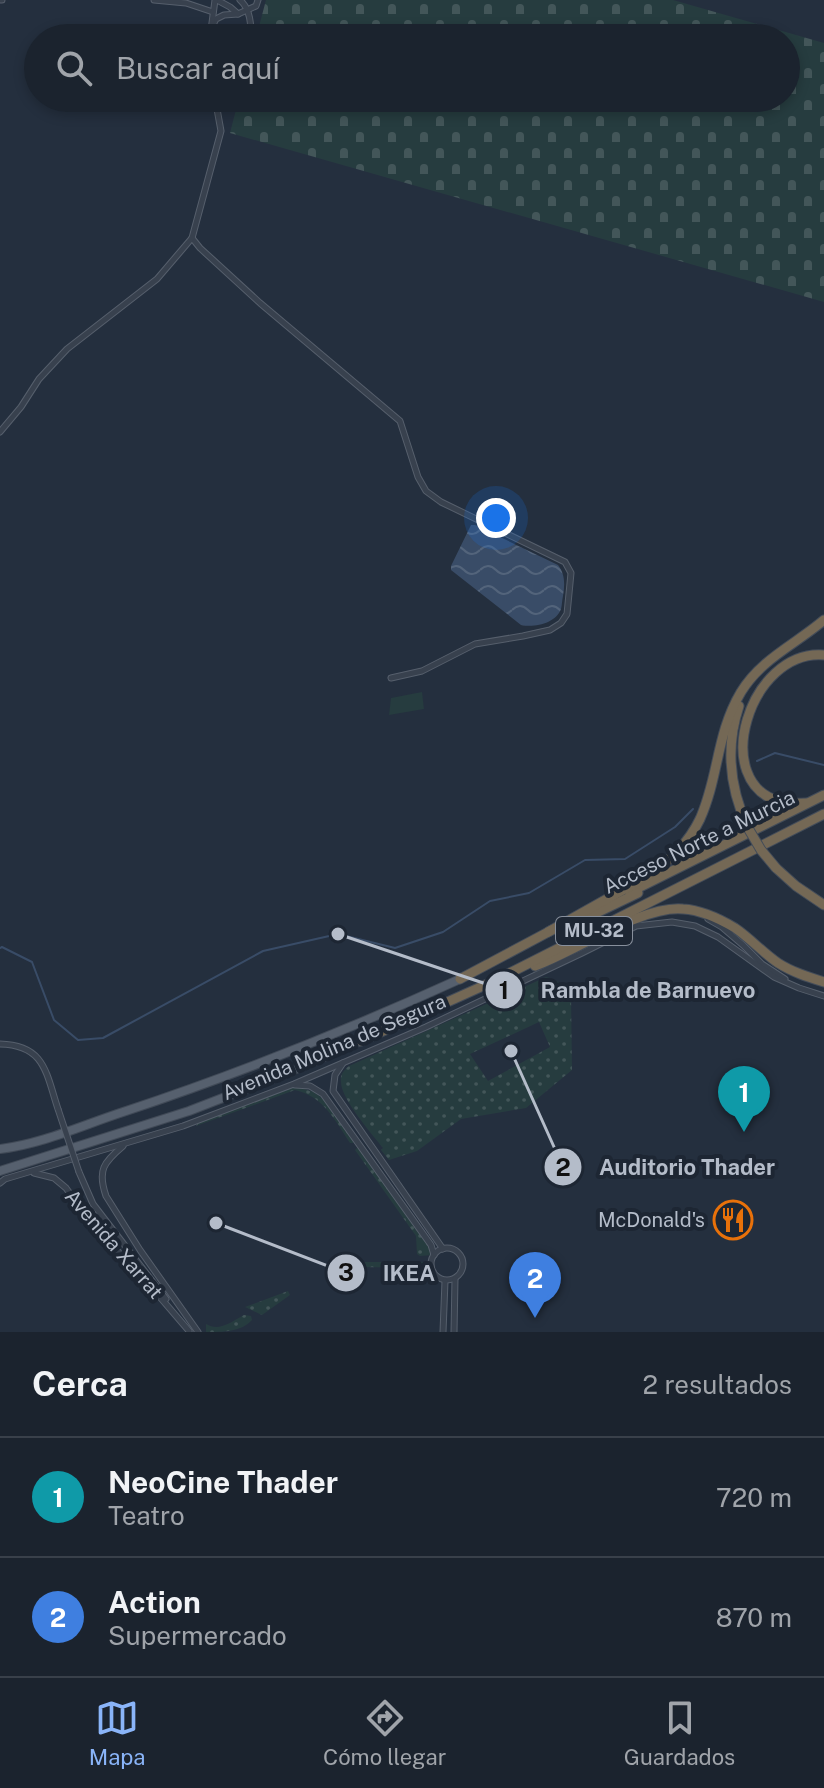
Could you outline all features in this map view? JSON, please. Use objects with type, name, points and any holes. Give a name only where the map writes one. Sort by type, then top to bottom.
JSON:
[{"type":"highway","points":[[460,979],[646,877],[669,860],[683,845],[703,812],[729,715],[743,689],[766,663],[824,620]]},
{"type":"highway","points":[[810,803],[784,803],[761,792],[752,783],[747,770],[743,739],[751,707],[768,681],[792,661],[824,655]]},
{"type":"highway","points":[[766,663],[739,704],[730,744],[735,791],[748,828],[761,850],[796,886],[824,905]]},
{"type":"highway","points":[[548,932],[824,798]]},
{"type":"highway","name":"Acceso Norte a Murcia","points":[[460,979],[824,798]]},
{"type":"highway","name":"Acceso Norte a Murcia","points":[[361,1041],[494,981],[824,814]]},
{"type":"highway","points":[[494,981],[552,960],[642,915],[681,908],[734,928],[778,962],[804,976],[824,982]]},
{"type":"main road","name":"Avenida Molina de Segura","points":[[0,1149],[161,1100],[235,1073],[460,979]]},
{"type":"main road","name":"Avenida Molina de Segura","points":[[0,1171],[189,1111],[361,1041]]},
{"type":"street","points":[[159,0],[186,3],[213,12]]},
{"type":"street","points":[[212,24],[216,0],[238,14]]},
{"type":"street","points":[[224,4],[237,0],[248,10],[250,24]]},
{"type":"street","points":[[214,24],[224,15],[238,14],[256,6],[258,0]]},
{"type":"street","points":[[0,432],[61,355],[157,279],[192,238],[221,131],[218,112]]},
{"type":"street","points":[[192,238],[260,303],[400,421],[418,477],[426,491],[441,502],[565,562],[571,573],[567,614],[561,623],[550,630],[475,644],[422,671],[391,678]]},
{"type":"street","points":[[695,911],[722,927],[762,964],[799,988],[824,996]]},
{"type":"street","name":"Avenida Molina de Segura","points":[[0,1183],[183,1126],[294,1084],[426,1027],[636,926],[672,922],[695,926],[718,937],[774,977],[799,988]]},
{"type":"street","name":"Avenida Xarrat","points":[[0,1044],[27,1050],[37,1056],[43,1065],[93,1204],[189,1332]]},
{"type":"street","points":[[343,1063],[335,1075],[333,1091],[443,1249]]},
{"type":"street","points":[[294,1084],[310,1086],[323,1094],[431,1245],[434,1255],[432,1271],[439,1279],[455,1279]]},
{"type":"street","name":"Avenida Xarrat","points":[[127,1143],[109,1157],[102,1169],[106,1196],[198,1332]]},
{"type":"street","name":"Avenida Xarrat","points":[[29,1172],[54,1178],[66,1188],[94,1227],[141,1275],[189,1332]]},
{"type":"street","points":[[434,1255],[443,1249],[454,1250],[462,1258],[462,1270],[455,1279],[454,1332]]},
{"type":"street","points":[[443,1332],[445,1281]]},
{"type":"green space","points":[[266,0],[673,0],[757,24],[260,24]]},
{"type":"green space","points":[[800,36],[824,43],[824,302],[230,133],[235,112],[800,112]]},
{"type":"green space","points":[[422,692],[424,709],[389,715],[391,698]]},
{"type":"green space","points":[[546,977],[560,983],[571,995],[572,1070],[526,1108],[461,1119],[417,1151],[389,1160],[351,1107],[342,1089],[342,1075],[349,1066]],"holes":[[[539,1022],[550,1047],[488,1081],[470,1054]]]},
{"type":"green space","points":[[297,1087],[314,1092],[324,1100],[353,1143],[321,1104],[295,1090],[196,1126],[198,1123]]},
{"type":"green space","points":[[358,1147],[432,1255],[417,1254],[416,1236],[355,1150]]},
{"type":"green space","points":[[356,1262],[429,1262],[430,1268],[357,1267]]},
{"type":"green space","points":[[288,1291],[290,1295],[262,1315],[245,1307]]},
{"type":"green space","points":[[244,1315],[251,1316],[252,1320],[243,1327],[206,1332],[206,1324],[220,1327]]},
{"type":"water","points":[[471,525],[558,565],[564,587],[561,609],[555,618],[538,625],[521,625],[451,570]]},
{"type":"waterway","points":[[757,761],[775,753],[824,765]]},
{"type":"waterway","points":[[0,948],[32,962],[54,1020],[78,1040],[103,1038],[263,951],[338,934],[395,948],[443,932],[490,901],[529,893],[585,860],[625,859],[675,827],[693,809]]},
{"type":"place","name":"Rambla de Barnuevo","points":[[338,934]]},
{"type":"place","name":"Auditorio Thader","points":[[511,1051]]},
{"type":"place","name":"NeoCine Thader","points":[[744,1132]]},
{"type":"place","name":"McDonald's","points":[[733,1220]]},
{"type":"place","name":"IKEA","points":[[216,1223]]},
{"type":"place","name":"Action","points":[[535,1318]]}]
